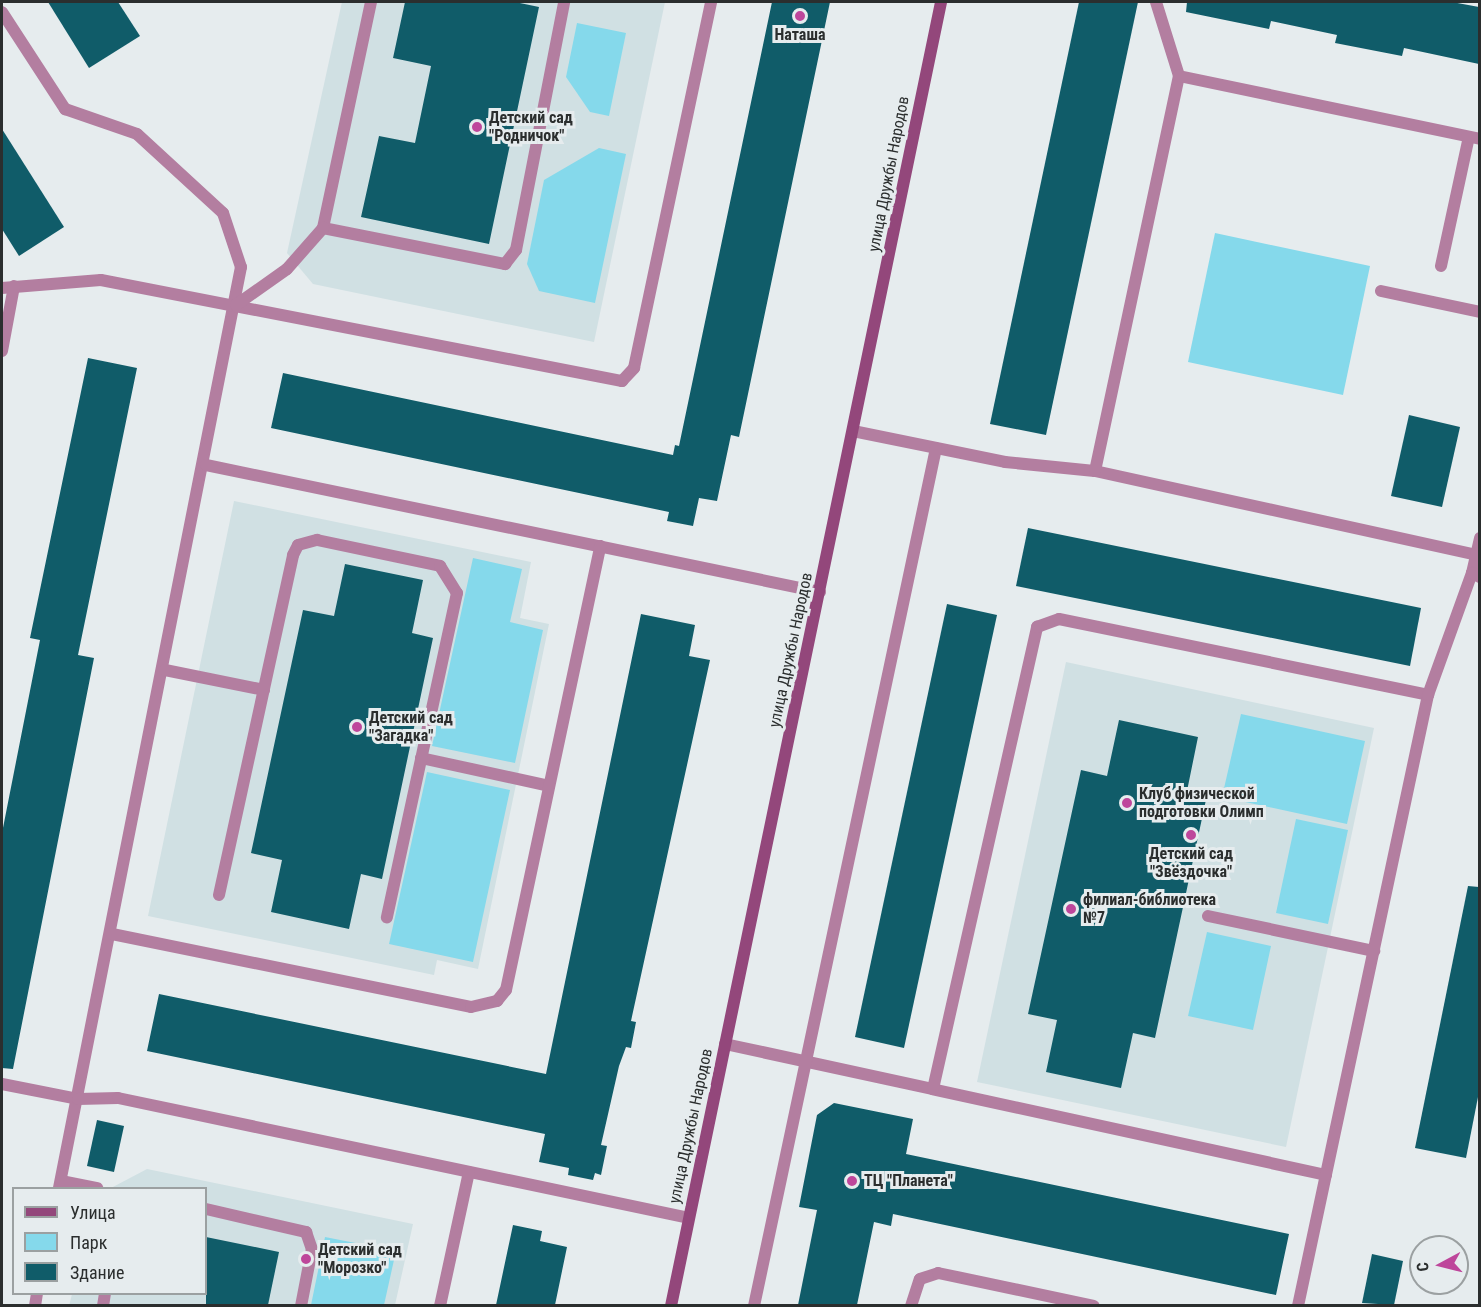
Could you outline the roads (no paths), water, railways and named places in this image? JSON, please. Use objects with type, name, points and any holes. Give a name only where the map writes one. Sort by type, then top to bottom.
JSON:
[{"type":"street","name":"улица Дружбы Народов","points":[[670,1305],[820,592],[940,2]]},
{"type":"lane","points":[[236,305],[287,269],[323,228],[371,2]]},
{"type":"lane","points":[[323,228],[494,264],[512,259],[564,2]]},
{"type":"lane","points":[[2,351],[8,287],[101,280],[236,305],[612,382],[630,376],[711,2]]},
{"type":"lane","points":[[1095,471],[1179,76],[1155,2]]},
{"type":"lane","points":[[2,12],[65,109],[137,134],[223,213],[241,267],[206,465],[60,1185],[85,1187]]},
{"type":"lane","points":[[1179,76],[1474,138],[1441,266]]},
{"type":"lane","points":[[1381,291],[1479,312]]},
{"type":"lane","points":[[853,431],[1005,462],[1095,471],[1476,555]]},
{"type":"lane","points":[[754,1305],[936,448]]},
{"type":"lane","points":[[206,465],[820,592]]},
{"type":"lane","points":[[1298,1305],[1428,695],[1476,575],[1479,538]]},
{"type":"lane","points":[[219,896],[298,545],[317,540],[440,566],[457,593],[387,918]]},
{"type":"lane","points":[[112,933],[487,1006],[506,990],[600,546]]},
{"type":"lane","points":[[933,1089],[1037,627],[1059,619],[1428,695]]},
{"type":"lane","points":[[165,669],[264,690]]},
{"type":"lane","points":[[421,758],[549,786]]},
{"type":"lane","points":[[1208,916],[1374,951]]},
{"type":"lane","points":[[725,1044],[1326,1174]]},
{"type":"lane","points":[[2,1084],[78,1099],[118,1098],[689,1218]]},
{"type":"lane","points":[[440,1305],[469,1172]]},
{"type":"lane","points":[[207,1209],[306,1232],[312,1249],[301,1305]]},
{"type":"lane","points":[[911,1305],[920,1279],[938,1273],[1094,1305]]},
{"type":"place","name":"Наташа","points":[[800,16]]},
{"type":"place","name":"Детский сад \"Родничок\"","points":[[477,127]]},
{"type":"place","name":"Детский сад \"Загадка\"","points":[[357,727]]},
{"type":"place","name":"Клуб физической подготовки Олимп","points":[[1127,803]]},
{"type":"place","name":"Детский сад \"Звёздочка\"","points":[[1191,835]]},
{"type":"place","name":"филиал-библиотека №7","points":[[1071,909]]},
{"type":"place","name":"ТЦ \"Планета\"","points":[[852,1181]]},
{"type":"place","name":"Детский сад \"Морозко\"","points":[[306,1259]]}]
